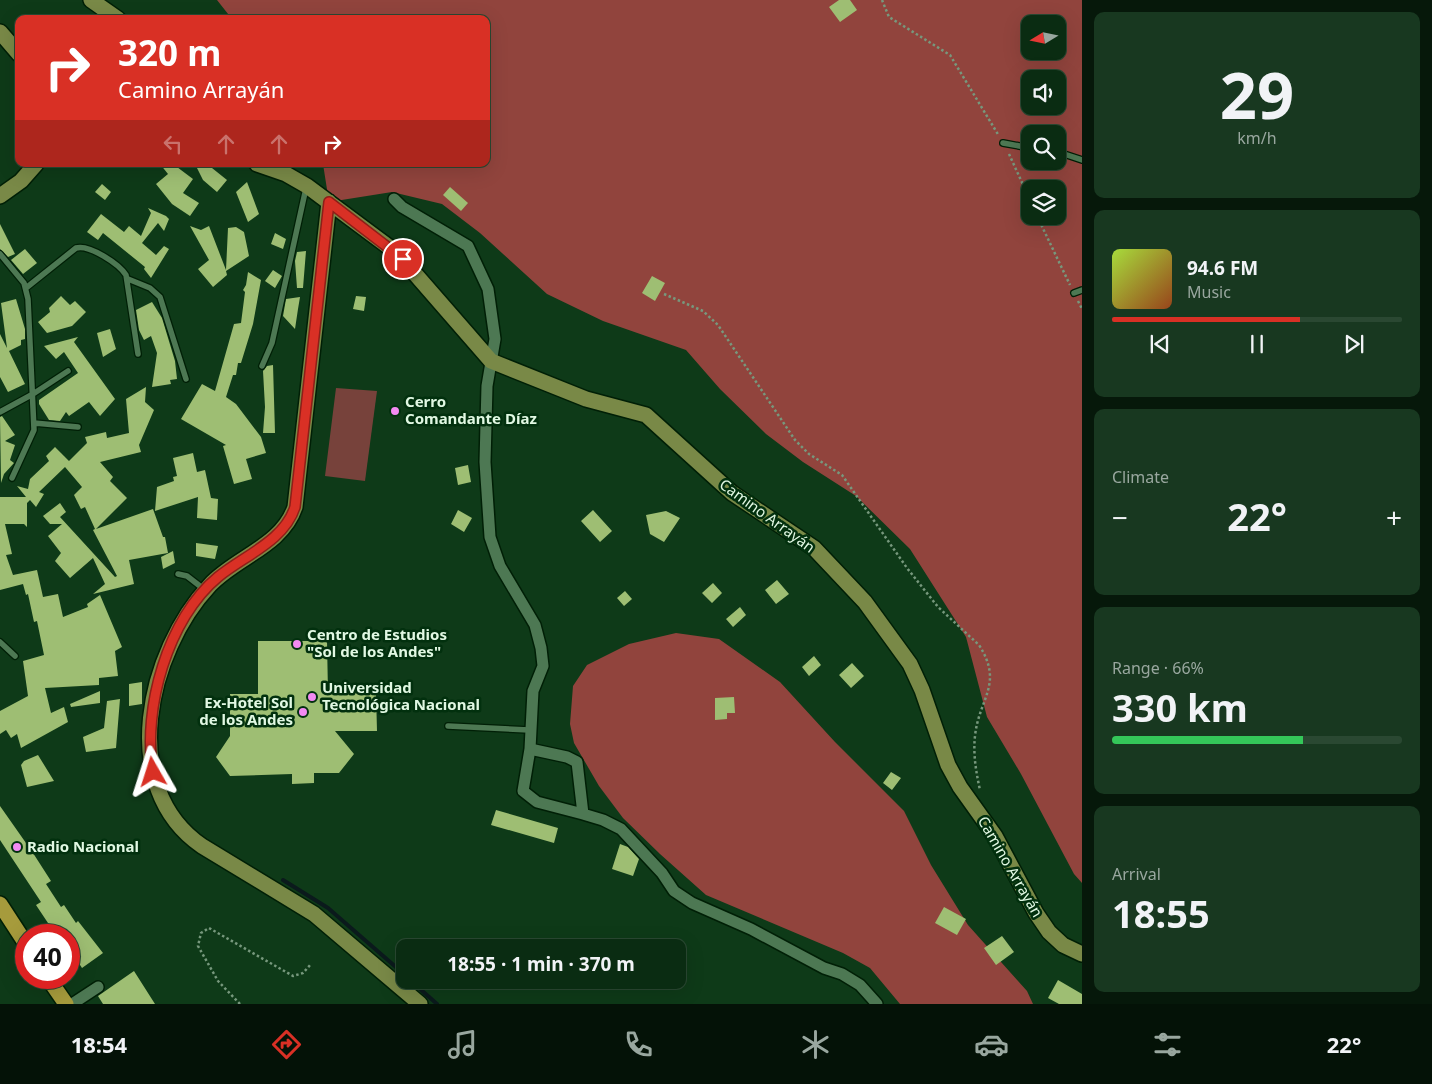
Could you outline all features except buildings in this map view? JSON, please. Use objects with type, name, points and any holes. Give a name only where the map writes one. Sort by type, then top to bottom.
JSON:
[{"type":"main road","points":[[0,904],[15,927]]},
{"type":"main road","points":[[56,989],[66,1004]]},
{"type":"street","points":[[91,0],[112,15]]},
{"type":"street","points":[[0,32],[15,49]]},
{"type":"street","points":[[0,196],[21,181],[33,167]]},
{"type":"street","name":"Camino Arrayán","points":[[266,167],[286,174],[307,186],[403,259],[491,361],[586,399],[646,414],[732,493],[814,548],[865,602],[910,664],[922,690],[948,765],[995,836],[1036,913],[1049,932],[1063,944],[1082,954]]},
{"type":"street","points":[[394,199],[402,208],[468,246],[488,289],[495,339],[487,386],[485,462],[490,537],[500,566],[535,625],[544,666],[533,692],[529,730],[530,749],[522,791],[537,802],[603,820],[621,829],[662,873],[674,890],[692,903],[751,929],[824,968],[842,974],[860,985],[877,1004]]},
{"type":"street","points":[[329,202],[295,507],[289,522],[280,533],[220,576],[205,590],[173,640],[158,682],[151,723],[150,753],[153,772],[161,797],[176,821],[195,841],[314,914],[420,1004]]},
{"type":"street","points":[[530,749],[567,757],[577,762],[583,814]]},
{"type":"street","points":[[72,1004],[98,987]]},
{"type":"lane","points":[[1003,143],[1021,146]]},
{"type":"lane","points":[[1066,155],[1082,160]]},
{"type":"lane","points":[[262,366],[272,343],[307,186]]},
{"type":"lane","points":[[26,288],[80,247],[92,250],[121,269],[128,279],[138,354]]},
{"type":"lane","points":[[0,254],[26,288],[28,299],[34,424],[30,442],[12,478]]},
{"type":"lane","points":[[128,279],[150,288],[160,297],[186,379]]},
{"type":"lane","points":[[1074,293],[1082,290]]},
{"type":"lane","points":[[0,412],[33,394],[68,371]]},
{"type":"lane","points":[[34,424],[78,427]]},
{"type":"lane","points":[[178,574],[187,576],[205,590]]},
{"type":"lane","points":[[0,642],[15,656]]},
{"type":"lane","points":[[448,726],[529,730]]},
{"type":"path","points":[[882,0],[889,17],[950,55],[1003,143],[1021,181]]},
{"type":"path","points":[[1041,225],[1082,309]]},
{"type":"path","points":[[664,294],[703,311],[718,325],[795,440],[809,454],[842,475],[938,607],[979,645],[984,653],[990,672],[991,687],[979,710],[974,737],[975,764],[983,806],[982,818]]},
{"type":"path","points":[[240,1004],[218,981],[198,946],[201,933],[209,928],[293,976],[303,973],[311,964]]},
{"type":"shaded area","points":[[217,0],[1082,0],[1082,883],[1074,874],[1021,774],[987,717],[966,637],[910,549],[856,496],[803,462],[766,434],[720,389],[686,350],[603,321],[547,294],[480,233],[442,204],[392,192],[329,202],[323,167],[490,167],[490,15],[229,15]]},
{"type":"shaded area","points":[[336,388],[377,391],[365,481],[325,476]]},
{"type":"shaded area","points":[[676,633],[719,639],[780,682],[835,742],[904,811],[931,865],[968,925],[1027,991],[1033,1004],[900,1004],[870,968],[843,953],[706,895],[623,818],[599,786],[574,743],[570,724],[573,686],[587,665],[629,644]]},
{"type":"waterway","points":[[283,880],[328,908],[396,967]]},
{"type":"waterway","points":[[420,989],[437,1004]]},
{"type":"place","name":"Cerro Comandante Díaz","points":[[395,411]]},
{"type":"place","name":"Centro de Estudios \"Sol de los Andes\"","points":[[297,644]]},
{"type":"place","name":"Universidad Tecnológica Nacional","points":[[312,697]]},
{"type":"place","name":"Ex-Hotel Sol de los Andes","points":[[303,712]]},
{"type":"place","name":"Radio Nacional","points":[[17,847]]},
{"type":"route","points":[[153,772],[150,744],[154,703],[160,673],[177,632],[212,582],[280,533],[289,522],[295,507],[329,202],[403,259]]}]
